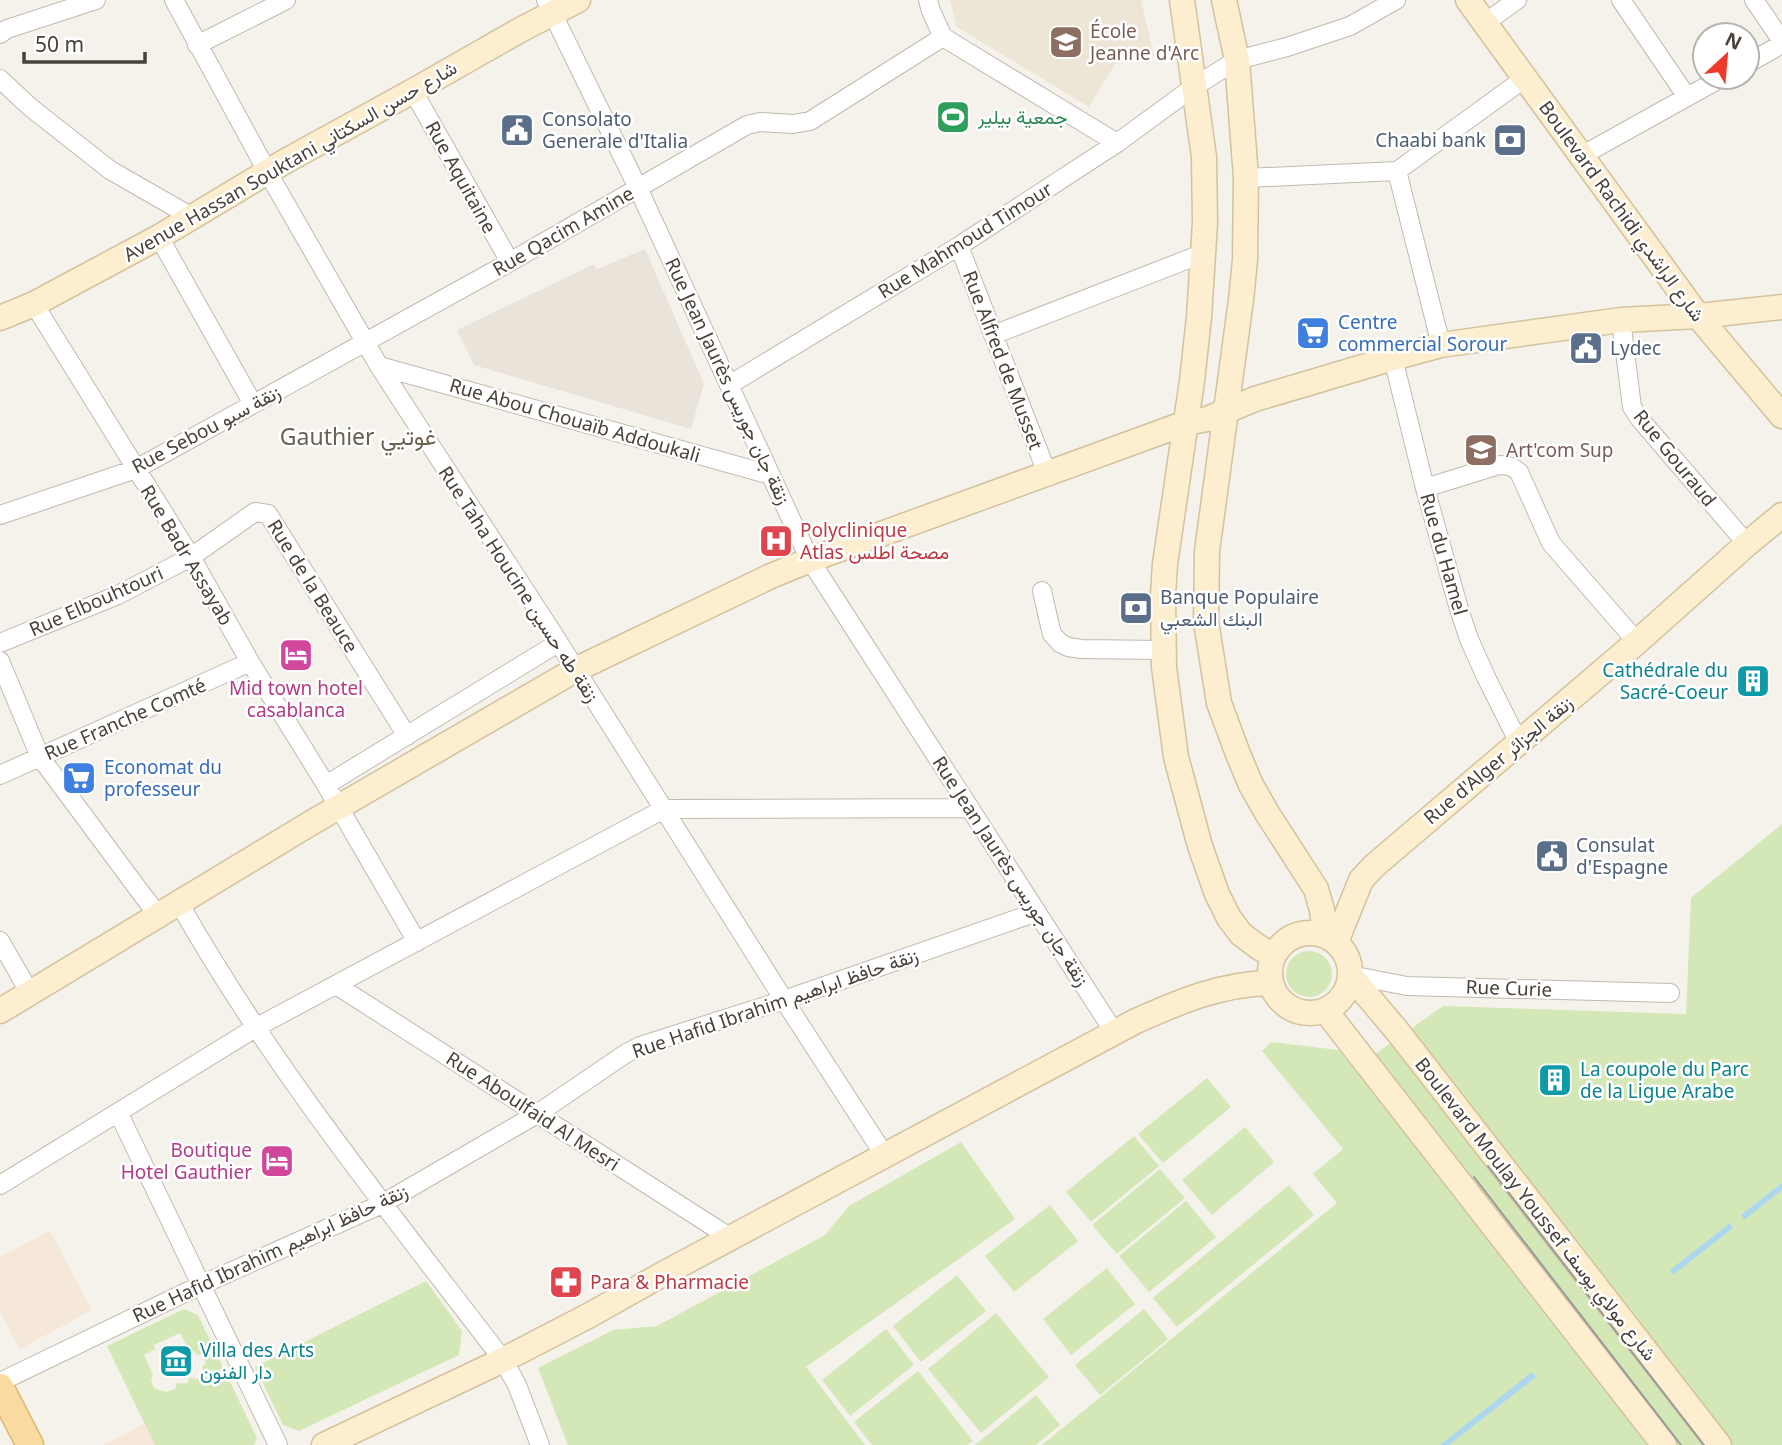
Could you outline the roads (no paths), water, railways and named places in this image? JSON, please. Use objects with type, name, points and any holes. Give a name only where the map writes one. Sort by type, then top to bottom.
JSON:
[{"type":"main road","name":"Avenue Hassan Souktani شارع حسن السكتاني","points":[[0,318],[34,304],[159,237],[284,162],[413,91],[549,7],[578,0]]},
{"type":"main road","points":[[1182,0],[1204,156],[1204,253],[1186,423],[1165,564],[1163,650],[1176,757],[1200,846],[1229,918],[1241,934],[1273,956]]},
{"type":"main road","points":[[1224,0],[1237,60],[1246,178],[1245,260],[1207,551],[1206,622],[1219,703],[1251,785],[1316,889],[1331,939],[1348,959],[1348,986],[1343,996],[1325,1010],[1307,1013],[1294,1009],[1278,998],[1270,983],[1270,966],[1273,956],[1282,944],[1295,936],[1310,933],[1331,939]]},
{"type":"main road","name":"Boulevard Rachidi شارع الراشدي","points":[[1468,0],[1698,316],[1782,416]]},
{"type":"main road","points":[[0,1011],[338,807],[575,670],[810,560],[1186,423],[1207,419],[1255,399],[1441,345],[1620,320],[1698,316],[1782,307]]},
{"type":"main road","name":"Rue d'Alger زنقة الجزائر","points":[[1331,939],[1367,873],[1782,515]]},
{"type":"main road","name":"Boulevard Moulay Youssef شارع مولاي يوسف","points":[[1350,975],[1398,1031],[1719,1445]]},
{"type":"main road","points":[[324,1445],[503,1360],[588,1316],[1114,1032],[1211,991],[1235,985],[1270,983]]},
{"type":"main road","points":[[1325,1010],[1664,1445]]},
{"type":"main road","points":[[0,1385],[30,1445]]},
{"type":"street","points":[[0,34],[7,29],[96,0]]},
{"type":"street","name":"Rue Taha Houcine زنقة طه حسين","points":[[174,0],[268,173],[379,366],[885,1156]]},
{"type":"street","points":[[197,45],[286,0]]},
{"type":"street","points":[[928,0],[943,37],[1117,143]]},
{"type":"street","name":"Rue Mahmoud Timour","points":[[729,385],[958,246],[1117,143],[1195,86],[1237,60],[1350,26],[1396,0]]},
{"type":"street","points":[[1485,23],[1517,0]]},
{"type":"street","points":[[1621,0],[1687,97]]},
{"type":"street","points":[[1754,0],[1782,43],[1761,56]]},
{"type":"street","name":"Rue Jean Jaurès زنقة جان جوريس","points":[[549,7],[638,188],[810,560],[1114,1032]]},
{"type":"street","name":"Rue Qacim Amine","points":[[365,342],[747,125],[761,122],[793,124],[810,121],[943,37]]},
{"type":"street","points":[[1246,178],[1397,171],[1525,78]]},
{"type":"street","points":[[0,79],[30,107],[110,170],[192,217]]},
{"type":"street","name":"Rue Aquitaine","points":[[413,91],[510,262]]},
{"type":"street","points":[[1581,156],[1698,91]]},
{"type":"street","points":[[1397,171],[1441,345]]},
{"type":"street","points":[[159,237],[253,404]]},
{"type":"street","name":"Rue Alfred de Musset","points":[[958,246],[1047,473]]},
{"type":"street","points":[[993,335],[1204,253]]},
{"type":"street","name":"Rue Badr Assayab","points":[[34,304],[191,557],[250,662],[326,785],[417,942]]},
{"type":"street","name":"Rue Gouraud","points":[[1620,320],[1632,407],[1747,544]]},
{"type":"street","name":"Rue Sebou زنقة سبو","points":[[0,515],[136,470],[365,342]]},
{"type":"street","name":"Rue du Hamel","points":[[1393,358],[1425,488],[1469,639],[1518,743]]},
{"type":"street","name":"Rue Abou Chouaïb Addoukali","points":[[379,366],[771,475]]},
{"type":"street","points":[[1425,488],[1499,465],[1514,467],[1519,472],[1551,543],[1637,642]]},
{"type":"street","name":"Rue de la Beauce","points":[[191,557],[255,512],[268,514],[407,736]]},
{"type":"street","name":"Rue Elbouhtouri","points":[[0,643],[118,595],[191,557]]},
{"type":"street","points":[[1042,591],[1052,634],[1068,647],[1163,650]]},
{"type":"street","points":[[326,785],[558,643]]},
{"type":"street","points":[[0,661],[40,757],[144,897],[169,910],[382,1204],[503,1360],[517,1385],[540,1445]]},
{"type":"street","name":"Rue Franche Comté","points":[[0,775],[250,662]]},
{"type":"street","points":[[0,1185],[255,1028],[664,809],[970,808]]},
{"type":"street","name":"Rue Hafid Ibrahim زنقة حافظ ابراهيم","points":[[0,1385],[201,1285],[382,1204],[537,1114],[640,1046],[785,1000],[1037,912]]},
{"type":"street","points":[[0,941],[30,993]]},
{"type":"street","name":"Rue Curie","points":[[1350,975],[1406,986],[1670,993]]},
{"type":"street","name":"Rue Aboulfaid Al Mesri","points":[[336,985],[731,1238]]},
{"type":"street","points":[[118,1112],[278,1445]]},
{"type":"water","points":[[1782,1183],[1782,1190],[1744,1220],[1741,1215]]},
{"type":"water","points":[[1730,1223],[1733,1228],[1673,1275],[1670,1270]]},
{"type":"water","points":[[1532,1372],[1536,1377],[1449,1445],[1440,1445]]},
{"type":"tram line","points":[[1488,1166],[1704,1445]]},
{"type":"tram line","points":[[1474,1177],[1681,1445]]},
{"type":"place","name":"École Jeanne d'Arc","points":[[1066,42]]},
{"type":"place","name":"جمعية بيلير","points":[[953,117]]},
{"type":"place","name":"Consolato Generale d'Italia","points":[[517,130]]},
{"type":"place","name":"Chaabi bank","points":[[1510,140]]},
{"type":"place","name":"Centre commercial Sorour","points":[[1313,333]]},
{"type":"place","name":"Lydec","points":[[1586,348]]},
{"type":"place","name":"Art'com Sup","points":[[1481,450]]},
{"type":"place","name":"Polyclinique Atlas مصحة اطلس","points":[[776,541]]},
{"type":"place","name":"Banque Populaire البنك الشعبي","points":[[1136,608]]},
{"type":"place","name":"Mid town hotel casablanca","points":[[296,655]]},
{"type":"place","name":"Cathédrale du Sacré-Coeur","points":[[1753,681]]},
{"type":"place","name":"Economat du professeur","points":[[79,778]]},
{"type":"place","name":"Consulat d'Espagne","points":[[1552,856]]},
{"type":"place","name":"La coupole du Parc de la Ligue Arabe","points":[[1555,1080]]},
{"type":"place","name":"Boutique Hotel Gauthier","points":[[277,1161]]},
{"type":"place","name":"Para & Pharmacie","points":[[566,1282]]},
{"type":"place","name":"Villa des Arts دار الفنون","points":[[176,1361]]},
{"type":"district","name":"Gauthier غوتيي","points":[[358,436]]}]
